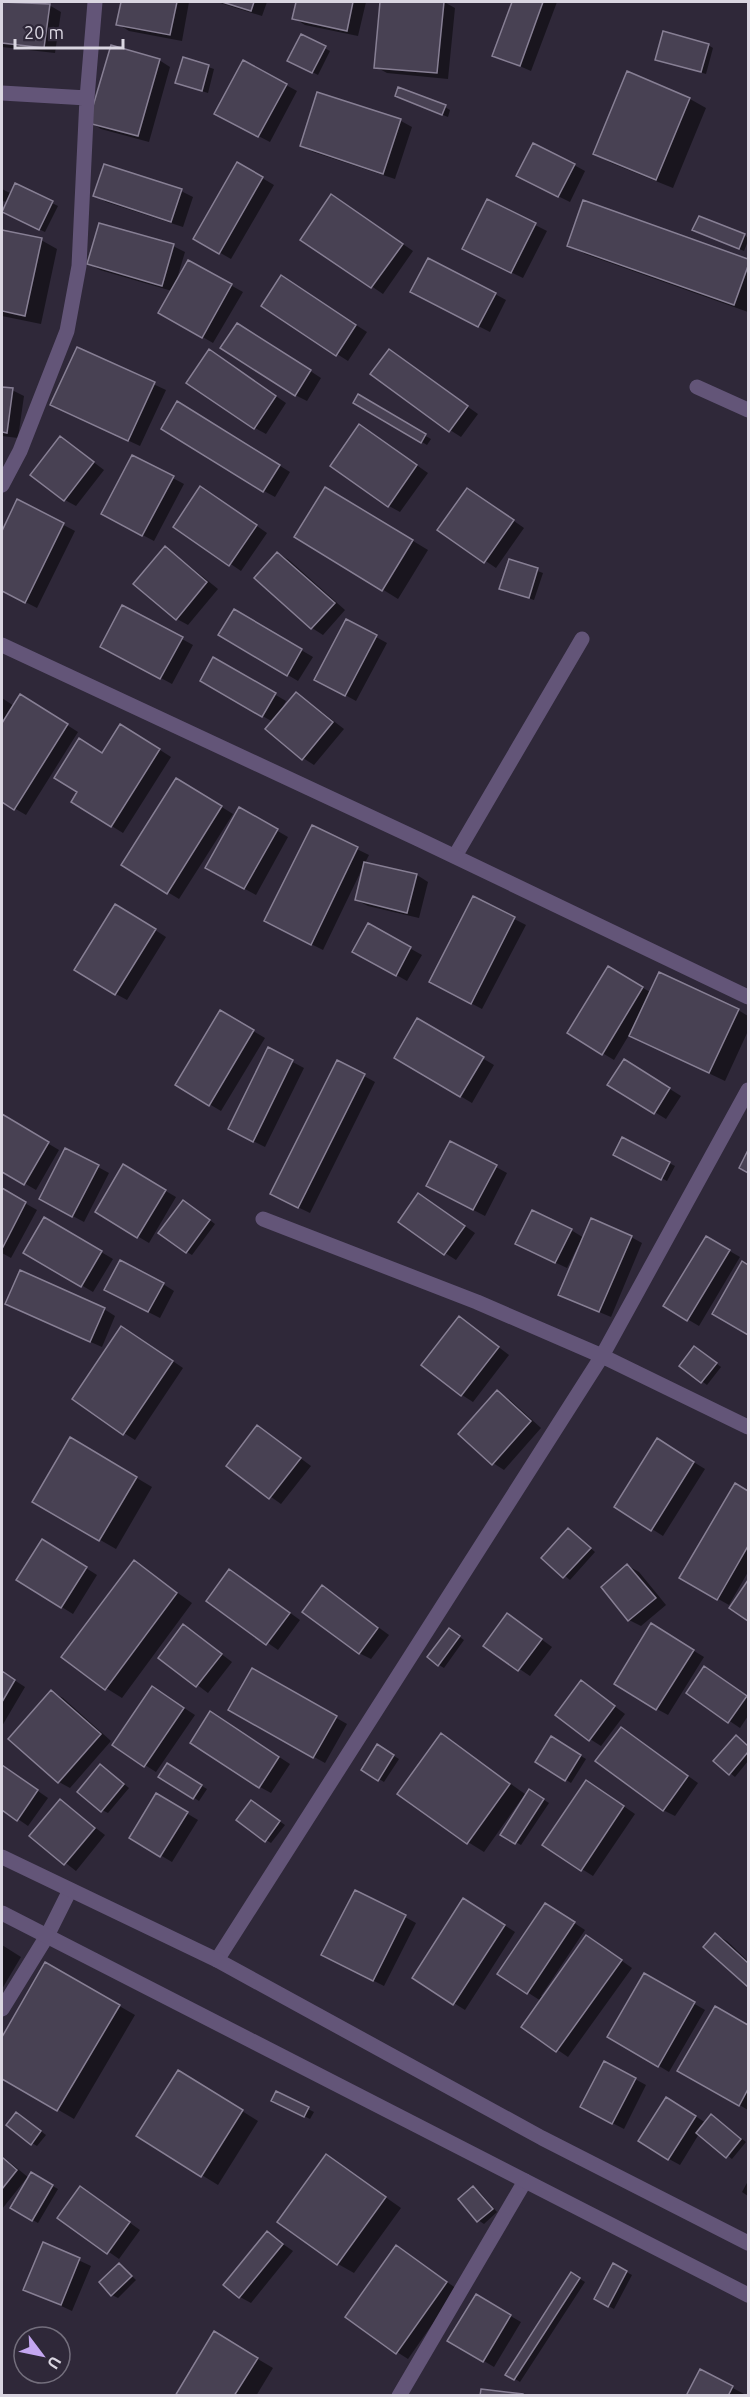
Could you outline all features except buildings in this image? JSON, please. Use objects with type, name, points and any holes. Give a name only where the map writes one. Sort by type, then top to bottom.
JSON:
[{"type":"street","points":[[2,485],[20,451],[67,332],[79,266],[87,98],[95,2]]},
{"type":"street","points":[[2,93],[87,98]]},
{"type":"street","points":[[697,387],[748,410]]},
{"type":"street","points":[[455,856],[582,639]]},
{"type":"street","points":[[2,645],[455,856],[748,997]]},
{"type":"street","points":[[218,1960],[602,1356],[748,1090]]},
{"type":"street","points":[[263,1219],[477,1302],[602,1356],[748,1427]]},
{"type":"street","points":[[2,1857],[218,1960],[542,2138],[748,2243]]},
{"type":"street","points":[[2,2009],[46,1936],[70,1890]]},
{"type":"street","points":[[2,1913],[748,2295]]},
{"type":"street","points":[[399,2396],[525,2181]]}]
